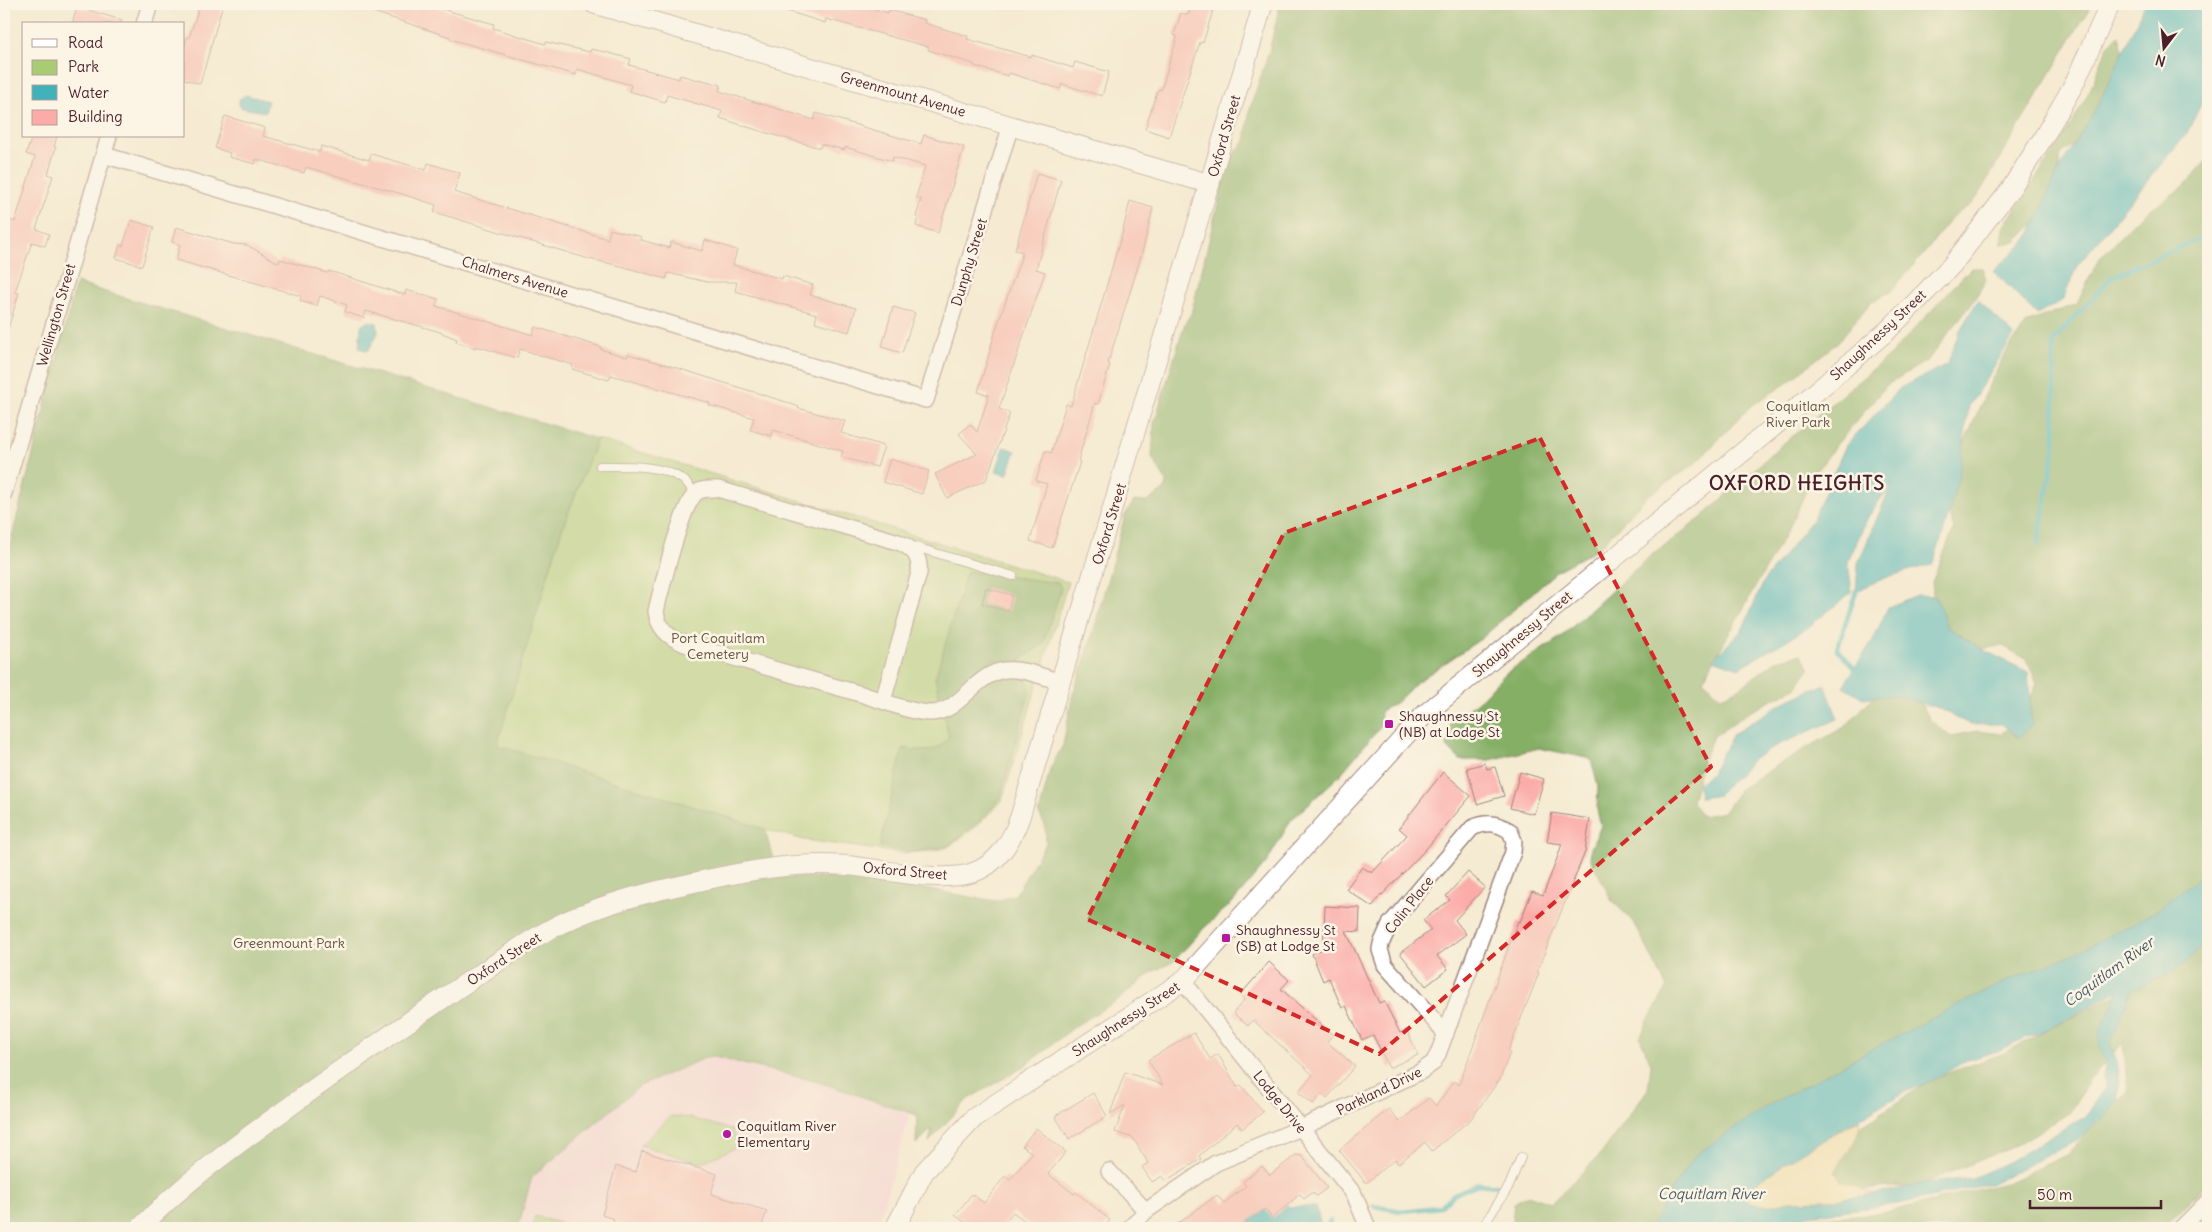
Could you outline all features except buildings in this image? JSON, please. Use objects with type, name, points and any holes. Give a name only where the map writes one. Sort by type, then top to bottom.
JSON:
[{"type":"street","points":[[145,22],[150,4]]},
{"type":"street","name":"Greenmount Avenue","points":[[594,4],[1210,184]]},
{"type":"street","name":"Oxford Street","points":[[140,1228],[205,1170],[348,1064],[519,949],[569,920],[609,904],[665,889],[736,874],[790,866],[841,865],[950,876],[967,874],[982,868],[1000,854],[1009,843],[1017,826],[1263,4]]},
{"type":"street","name":"Shaughnessy Street","points":[[894,1228],[924,1172],[974,1118],[1183,981],[1424,715],[1823,386],[1888,330],[1945,272],[2010,190],[2074,84],[2110,4]]},
{"type":"street","name":"Dunphy Street","points":[[926,400],[1011,125]]},
{"type":"street","name":"Wellington Street","points":[[4,494],[109,138]]},
{"type":"street","name":"Chalmers Avenue","points":[[104,155],[926,400]]},
{"type":"street","points":[[882,701],[920,573],[919,561],[912,550],[898,542],[718,489],[702,490],[695,494],[685,512],[656,611],[657,618],[668,636],[685,644],[882,701],[925,712],[938,712],[953,704],[983,678],[1007,670],[1025,672],[1060,682]]},
{"type":"street","name":"Colin Place","points":[[1446,1034],[1386,965],[1380,950],[1384,936],[1390,924],[1472,828],[1481,823],[1492,823],[1510,831],[1514,841],[1513,852]]},
{"type":"street","name":"Parkland Drive","points":[[1130,1228],[1146,1211],[1216,1164],[1301,1128],[1433,1063],[1446,1034],[1513,852]]},
{"type":"street","name":"Lodge Drive","points":[[1183,981],[1354,1194],[1368,1228]]},
{"type":"street","points":[[1109,1171],[1146,1211]]},
{"type":"street","points":[[2180,1228],[2208,1201]]},
{"type":"lane","points":[[600,466],[629,466],[659,470],[682,478],[695,494]]},
{"type":"lane","points":[[898,542],[1013,576]]},
{"type":"lane","points":[[1482,1228],[1509,1186],[1521,1157]]},
{"type":"highlighted area","points":[[1540,438],[1711,767],[1379,1054],[1087,919],[1284,533]]},
{"type":"shaded area","name":"Coquitlam River Elementary","points":[[678,1032],[918,1087],[877,1228],[464,1228]]},
{"type":"green space","name":"Greenmount Park","points":[[1280,4],[2092,4],[1974,202],[1950,219],[1927,250],[1891,291],[1871,302],[1837,343],[1784,385],[1751,406],[1695,464],[1646,497],[1600,547],[1558,570],[1482,638],[1417,682],[1397,702],[1381,711],[1380,727],[1339,776],[1291,820],[1267,862],[1232,903],[1204,928],[1173,962],[1152,972],[1118,1000],[1077,1025],[1022,1068],[968,1099],[929,1142],[932,1129],[916,1144],[917,1115],[815,1081],[710,1056],[640,1086],[532,1177],[518,1228],[4,1228],[4,568],[76,283],[597,439],[561,532],[497,745],[765,829],[778,878],[806,877],[861,880],[997,901],[1015,895],[1046,843],[1045,825],[1039,814],[1050,769],[1063,745],[1072,697],[1091,640],[1125,515],[1134,501],[1147,502],[1165,489],[1166,481],[1152,458],[1154,423],[1185,323],[1191,314],[1228,162],[1245,141],[1250,108],[1269,52]]},
{"type":"green space","points":[[2119,35],[2126,61],[2099,126],[2061,154],[2052,206],[2016,242],[2001,244],[2004,226],[2071,125],[2090,90],[2108,45]]},
{"type":"green space","points":[[2208,159],[2208,869],[2193,886],[2108,958],[1662,1228],[1516,1228],[1512,1222],[1514,1203],[1528,1195],[1551,1203],[1601,1154],[1648,1089],[1651,1064],[1640,1038],[1648,1020],[1667,988],[1634,922],[1612,901],[1590,858],[1591,848],[1601,826],[1597,810],[1598,787],[1591,759],[1539,748],[1490,760],[1460,760],[1447,747],[1450,724],[1482,698],[1506,673],[1561,637],[1649,557],[1701,518],[1779,447],[1890,355],[1971,268],[1983,268],[1986,280],[1974,300],[1928,360],[1887,385],[1837,444],[1812,478],[1792,522],[1703,680],[1721,697],[1741,687],[1777,660],[1801,654],[1810,668],[1797,687],[1746,714],[1713,737],[1702,762],[1692,802],[1702,816],[1724,812],[1740,789],[1789,758],[1846,726],[1883,686],[1916,692],[1930,720],[1950,736],[1978,731],[2001,734],[2023,715],[2037,683],[2026,659],[2003,646],[1968,650],[1936,632],[1932,582],[1954,528],[1943,493],[1990,383],[2009,347],[2028,322],[2077,304],[2098,260],[2138,218],[2183,187]]},
{"type":"green space","name":"Port Coquitlam Cemetery","points":[[597,439],[1068,582],[1002,801],[977,826],[948,847],[933,851],[901,853],[804,840],[679,806],[496,745],[561,532]]},
{"type":"green space","points":[[967,571],[1059,583],[1061,589],[1043,644],[1020,660],[1030,690],[1000,799],[982,819],[948,846],[915,852],[880,846],[903,748],[923,751],[934,749],[944,743],[949,737],[935,678]]},
{"type":"green space","points":[[2208,924],[2208,1182],[2164,1228],[1778,1228],[1798,1219],[1883,1213],[2009,1182],[2066,1155],[2128,1091],[2123,1043],[2090,1079],[2069,1113],[2020,1143],[1920,1185],[1849,1190],[1836,1185],[1837,1170],[1849,1135],[1933,1078],[2002,1054],[2109,998],[2172,974],[2195,935]]},
{"type":"green space","points":[[671,1116],[691,1118],[732,1130],[739,1146],[701,1163],[640,1145]]},
{"type":"green space","points":[[535,1216],[576,1228],[531,1228]]},
{"type":"sand","points":[[1861,1119],[1856,1141],[1835,1172],[1841,1181],[1876,1194],[1830,1200],[1791,1201],[1773,1206],[1749,1202],[1745,1195],[1757,1182],[1804,1151]]},
{"type":"water","points":[[2145,4],[2208,4],[2208,90],[2187,133],[2077,266],[2063,300],[2037,315],[1993,271],[2028,239],[2060,167],[2096,109]]},
{"type":"water","points":[[246,95],[268,101],[265,112],[241,108],[239,99]]},
{"type":"water","points":[[1978,300],[2014,335],[1969,406],[1959,475],[1944,531],[1932,565],[1893,576],[1856,592],[1858,563],[1893,481],[1868,517],[1848,562],[1852,592],[1806,629],[1739,668],[1713,659],[1742,630],[1765,579],[1813,519],[1846,445],[1900,388],[1947,364],[1960,330]]},
{"type":"water","points":[[368,321],[377,323],[378,333],[368,351],[359,348],[361,326]]},
{"type":"water","points":[[1004,447],[1016,451],[1007,475],[996,471]]},
{"type":"water","points":[[1917,595],[1936,596],[1947,627],[1982,649],[2028,672],[2032,725],[2018,738],[2002,724],[1971,725],[1938,708],[1896,695],[1863,698],[1843,686],[1873,640],[1888,607]]},
{"type":"water","points":[[1825,684],[1838,719],[1778,745],[1755,758],[1718,795],[1701,798],[1697,784],[1711,774],[1733,734],[1780,704]]},
{"type":"water","name":"Coquitlam River","points":[[2208,870],[2208,940],[2189,960],[2170,973],[2132,990],[2110,1043],[2117,1063],[2118,1101],[2108,1113],[2078,1140],[1990,1184],[1898,1204],[1809,1215],[1763,1228],[1651,1228],[1664,1201],[1694,1156],[1764,1108],[1880,1045],[2000,984],[2075,953],[2156,911]],"holes":[[[2117,991],[2102,1025],[2099,1041],[2106,1061],[2103,1076],[2106,1087],[2086,1116],[2008,1162],[1973,1178],[1924,1183],[1876,1194],[1830,1200],[1791,1201],[1768,1206],[1749,1202],[1745,1195],[1757,1182],[1804,1151],[1903,1093],[1933,1080],[1967,1060],[1998,1051],[2022,1039],[2046,1031]]]},
{"type":"water","points":[[1267,1206],[1316,1207],[1322,1228],[1242,1228]]},
{"type":"waterway","points":[[2038,544],[2055,445],[2053,341],[2112,277],[2208,235]]},
{"type":"waterway","points":[[1854,668],[1837,649],[1856,592]]},
{"type":"waterway","points":[[1374,1206],[1401,1211],[1440,1207],[1454,1194],[1478,1184],[1499,1186]]},
{"type":"waterway","points":[[1325,1228],[1330,1221]]},
{"type":"place","name":"Shaughnessy St (NB) at Lodge St","points":[[1389,724]]},
{"type":"place","name":"Shaughnessy St (SB) at Lodge St","points":[[1226,938]]},
{"type":"place","name":"Coquitlam River Elementary","points":[[727,1134]]},
{"type":"district","name":"OXFORD HEIGHTS","points":[[1797,483]]},
{"type":"park label","name":"Coquitlam River Park","points":[[1798,414]]}]
